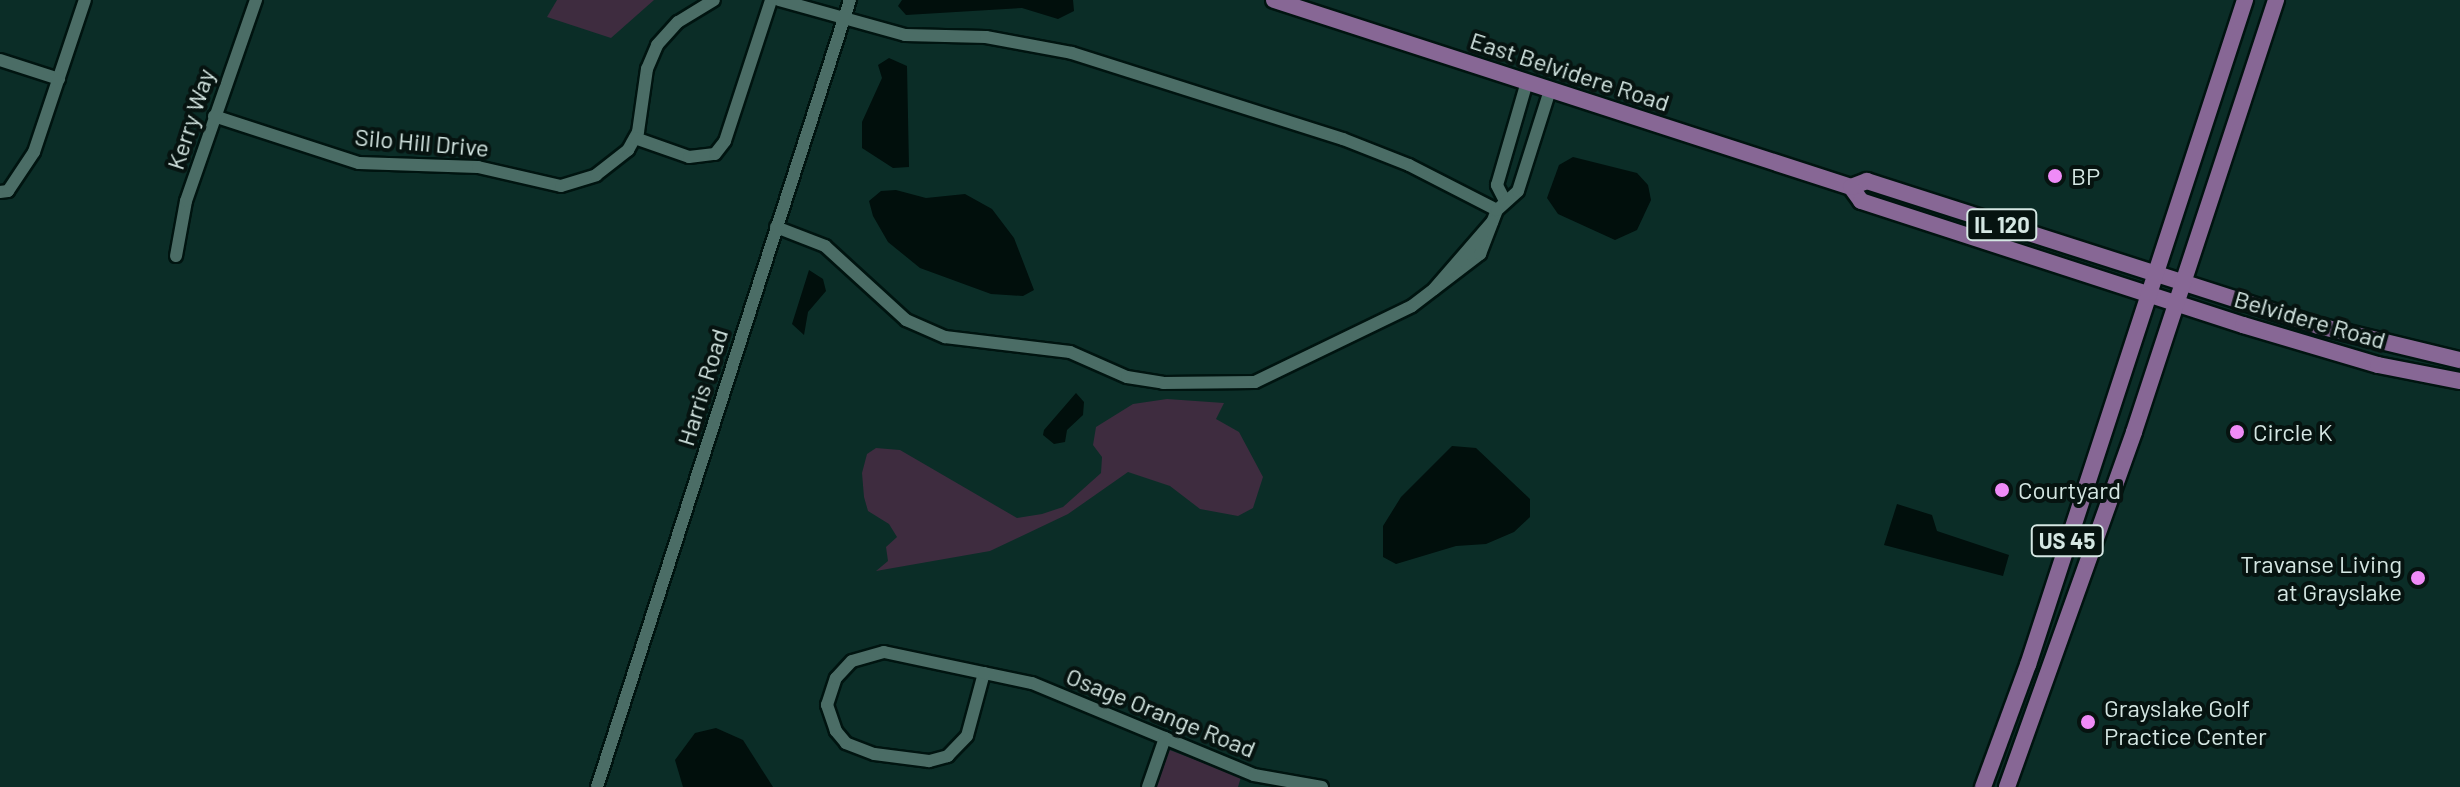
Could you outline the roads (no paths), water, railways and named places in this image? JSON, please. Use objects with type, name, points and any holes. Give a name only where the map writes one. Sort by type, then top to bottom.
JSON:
[{"type":"main road","name":"East Belvidere Road","points":[[1274,0],[1851,187],[1861,201],[2148,295]]},
{"type":"main road","name":"US 45","points":[[1983,787],[2245,0]]},
{"type":"main road","name":"US 45","points":[[2007,787],[2134,432],[2276,0]]},
{"type":"main road","name":"East Belvidere Road","points":[[1851,187],[1867,181],[2154,275]]},
{"type":"main road","name":"Belvidere Road","points":[[2154,275],[2343,333],[2460,360]]},
{"type":"main road","name":"Belvidere Road","points":[[2148,295],[2351,358],[2460,381]]},
{"type":"street","points":[[0,192],[8,191],[34,152],[85,0]]},
{"type":"street","name":"Kerry Way","points":[[176,256],[186,201],[256,0]]},
{"type":"street","points":[[714,0],[678,22],[657,45],[647,69],[635,138],[689,157],[715,154],[725,141],[771,0]]},
{"type":"street","points":[[779,0],[905,35],[986,37],[1072,53],[1343,139],[1409,165],[1498,211]]},
{"type":"street","name":"Harris Road","points":[[597,787],[850,0]]},
{"type":"street","points":[[0,60],[59,79]]},
{"type":"street","points":[[1498,211],[1497,185],[1527,82]]},
{"type":"street","points":[[776,227],[835,253],[906,320],[945,337],[1070,352],[1127,377],[1163,383],[1224,385],[1270,377],[1412,306],[1434,289],[1518,191],[1550,90]]},
{"type":"street","name":"Silo Hill Drive","points":[[214,116],[359,163],[478,167],[561,186],[606,170],[635,138]]},
{"type":"street","name":"Osage Orange Road","points":[[984,673],[967,736],[948,756],[929,761],[874,754],[846,743],[830,719],[827,705],[836,678],[852,661],[871,653],[984,673],[1032,683],[1165,738],[1252,781],[1322,787]]},
{"type":"street","points":[[1148,787],[1165,738]]},
{"type":"place","name":"BP","points":[[2055,176]]},
{"type":"place","name":"Circle K","points":[[2237,432]]},
{"type":"place","name":"Courtyard","points":[[2002,490]]},
{"type":"place","name":"Travanse Living at Grayslake","points":[[2418,578]]},
{"type":"place","name":"Grayslake Golf Practice Center","points":[[2088,722]]}]
